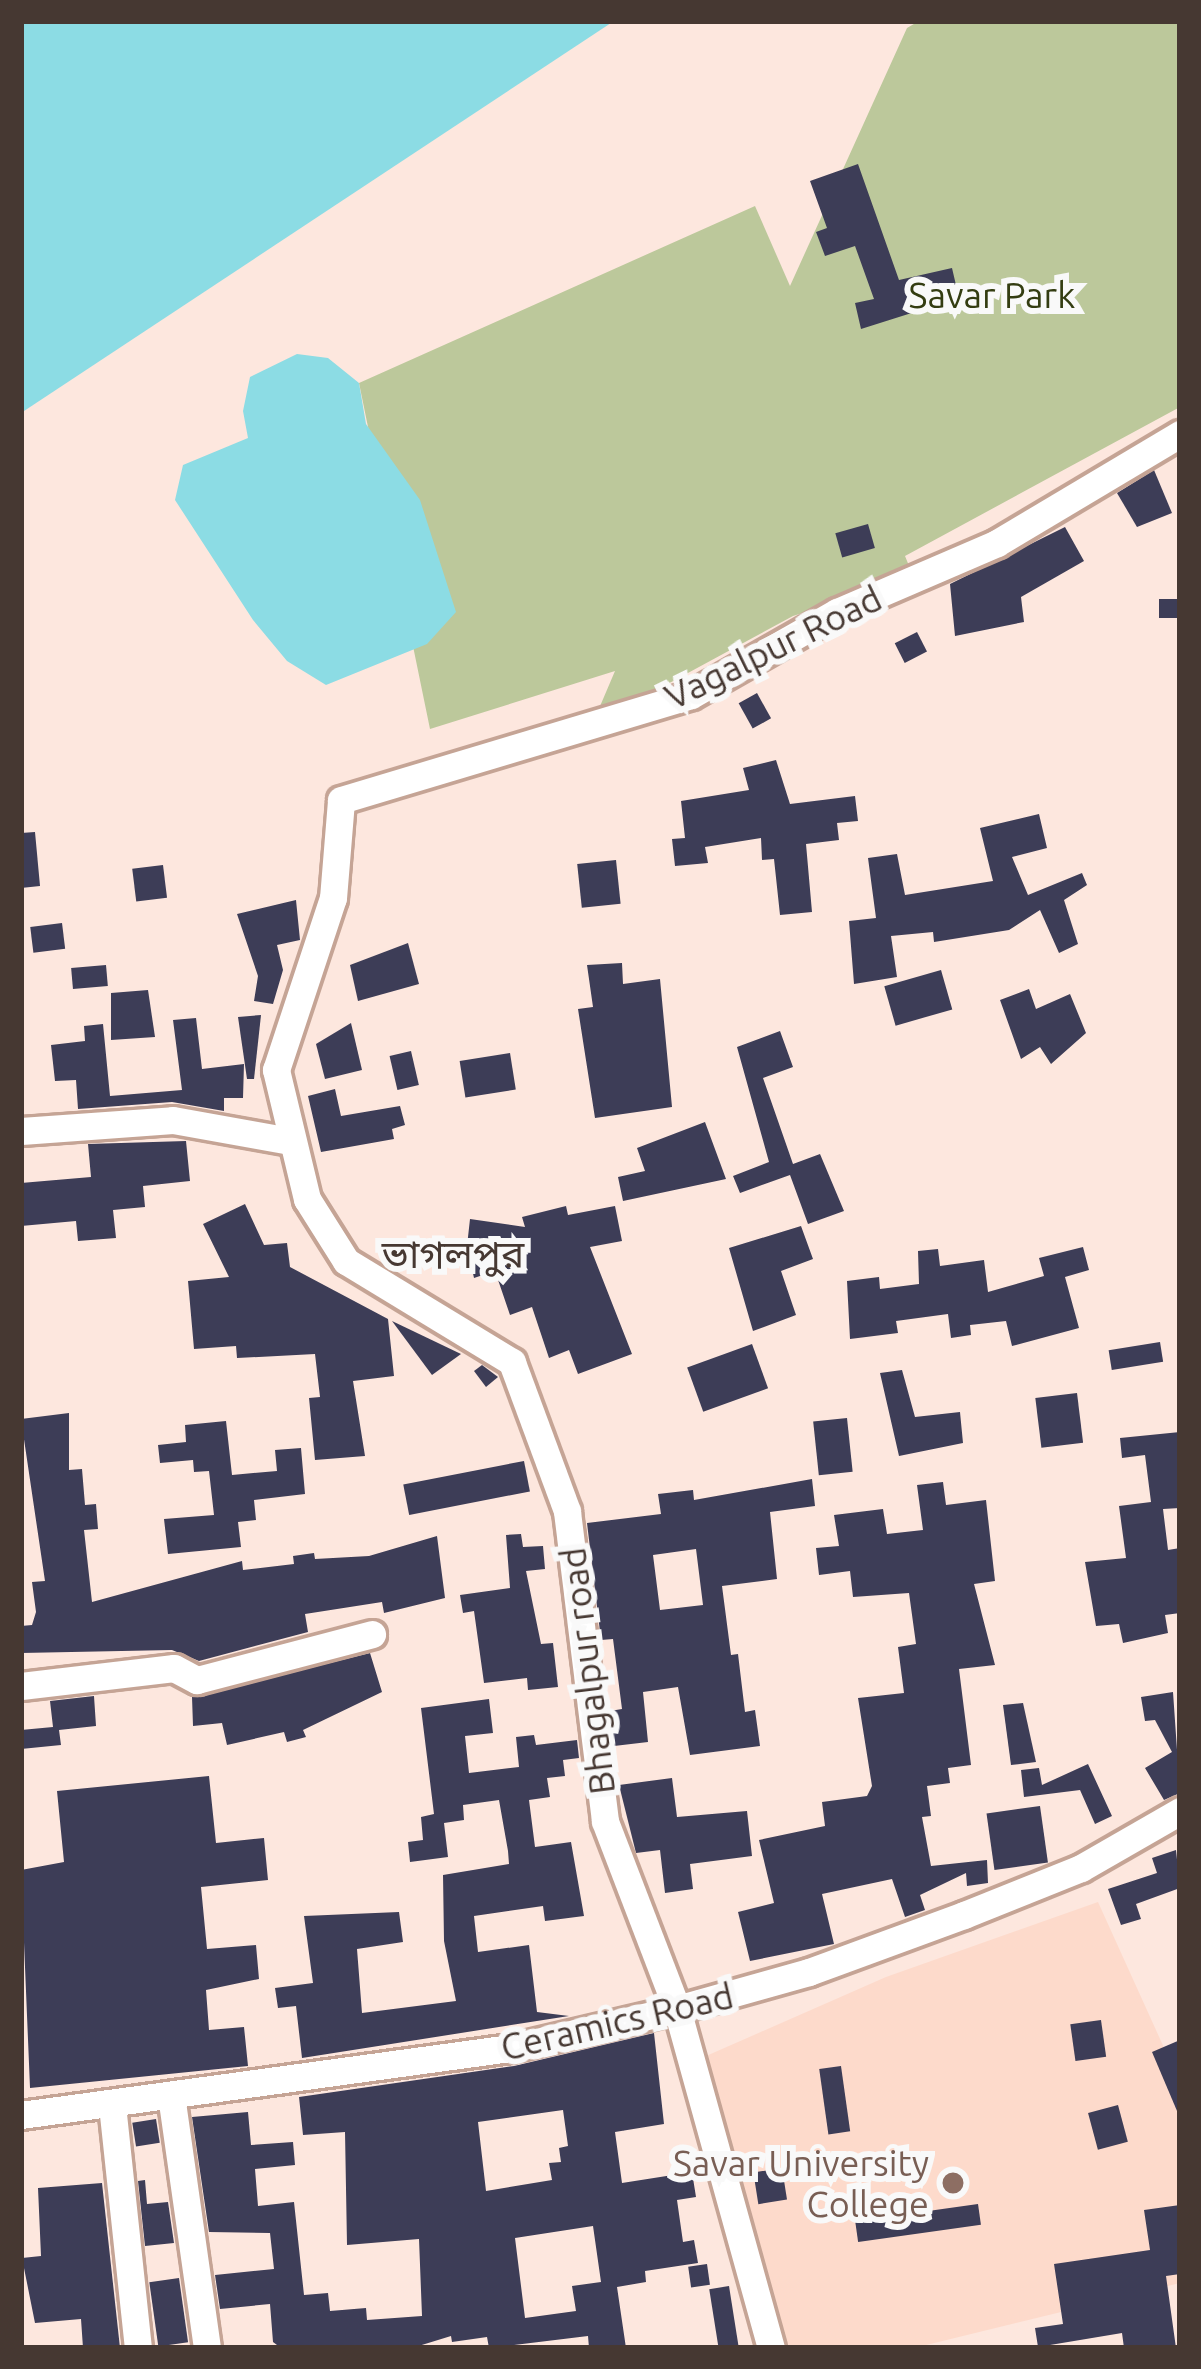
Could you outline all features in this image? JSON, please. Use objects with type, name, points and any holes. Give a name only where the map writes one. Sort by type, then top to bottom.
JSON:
[{"type":"street","name":"Vagalpur Road","points":[[340,800],[691,695],[837,612],[997,543],[1180,434]]},
{"type":"street","name":"Bhagalpur road","points":[[340,800],[333,898],[276,1070],[290,1141],[307,1199],[346,1261],[512,1362],[567,1511],[605,1821],[676,2009],[771,2348]]},
{"type":"street","points":[[21,1132],[172,1120],[290,1141]]},
{"type":"street","points":[[21,1686],[174,1669],[197,1680],[371,1634]]},
{"type":"street","name":"Ceramics Road","points":[[21,2115],[511,2048],[676,2009],[809,1972],[964,1915],[1081,1868],[1180,1811]]},
{"type":"street","points":[[171,2095],[207,2348]]},
{"type":"street","points":[[112,2105],[138,2348]]},
{"type":"shaded area","name":"Savar University College","points":[[1098,1902],[1180,2083],[1180,2283],[914,2348],[763,2348],[697,2060],[886,1977]]},
{"type":"green space","name":"Savar Park","points":[[919,21],[1180,21],[1180,407],[905,556],[914,578],[793,616],[592,725],[615,671],[430,729],[359,383],[755,206],[790,286],[907,28]]},
{"type":"water","points":[[21,21],[614,21],[21,413]]},
{"type":"water","points":[[297,354],[328,358],[359,383],[366,424],[420,500],[456,612],[427,644],[326,685],[287,661],[253,620],[175,500],[183,465],[248,438],[243,411],[250,377]]},
{"type":"building","points":[[858,164],[899,280],[952,268],[959,298],[861,329],[855,303],[874,299],[855,246],[825,256],[816,232],[827,228],[810,181]]},
{"type":"building","points":[[1154,470],[1172,513],[1137,527],[1117,493]]},
{"type":"building","points":[[868,524],[875,548],[842,557],[835,533]]},
{"type":"building","points":[[1065,527],[1084,561],[1021,597],[1024,622],[955,636],[950,584]]},
{"type":"building","points":[[1159,599],[1180,599],[1180,618],[1159,618]]},
{"type":"building","points":[[917,632],[927,652],[905,663],[895,643]]},
{"type":"building","points":[[757,693],[771,718],[753,729],[739,703]]},
{"type":"building","points":[[776,760],[790,804],[855,796],[858,821],[837,823],[839,840],[806,844],[812,912],[780,915],[774,859],[762,860],[761,838],[705,847],[708,863],[675,866],[672,839],[685,838],[681,801],[749,790],[743,768]]},
{"type":"building","points":[[1039,814],[1047,848],[1012,857],[1028,895],[1082,873],[1087,885],[1064,900],[1078,944],[1059,953],[1040,910],[1009,930],[934,942],[933,932],[891,936],[897,977],[854,984],[849,921],[876,918],[868,858],[897,854],[905,895],[993,881],[980,828]]},
{"type":"building","points":[[35,832],[40,886],[21,888],[21,833]]},
{"type":"building","points":[[616,860],[621,904],[582,908],[577,864]]},
{"type":"building","points":[[163,865],[167,898],[136,902],[132,869]]},
{"type":"building","points":[[296,900],[300,940],[277,945],[283,970],[273,1004],[254,1001],[258,976],[237,914]]},
{"type":"building","points":[[62,923],[65,949],[33,953],[30,927]]},
{"type":"building","points":[[408,943],[419,984],[358,1001],[350,965]]},
{"type":"building","points":[[622,963],[623,984],[660,979],[672,1107],[595,1118],[578,1009],[593,1007],[587,965]]},
{"type":"building","points":[[106,965],[108,986],[73,989],[71,968]]},
{"type":"building","points":[[941,970],[952,1009],[896,1026],[884,986]]},
{"type":"building","points":[[1029,989],[1036,1009],[1070,994],[1086,1033],[1051,1064],[1040,1047],[1021,1059],[1000,1000]]},
{"type":"building","points":[[148,990],[155,1037],[111,1040],[111,993]]},
{"type":"building","points":[[261,1015],[254,1079],[247,1079],[238,1017]]},
{"type":"building","points":[[196,1018],[202,1069],[244,1064],[243,1098],[224,1098],[224,1111],[172,1102],[78,1109],[76,1080],[55,1081],[51,1045],[85,1041],[84,1026],[103,1024],[110,1096],[182,1090],[173,1020]]},
{"type":"building","points":[[351,1023],[362,1070],[325,1079],[316,1044]]},
{"type":"building","points":[[780,1031],[793,1067],[763,1078],[793,1164],[820,1154],[844,1211],[808,1224],[790,1175],[740,1193],[733,1176],[769,1162],[737,1047]]},
{"type":"building","points":[[411,1051],[419,1085],[397,1090],[390,1056]]},
{"type":"building","points":[[510,1053],[516,1090],[465,1098],[460,1061]]},
{"type":"building","points":[[335,1089],[341,1116],[400,1106],[405,1125],[392,1129],[394,1139],[321,1152],[308,1096]]},
{"type":"building","points":[[705,1122],[726,1179],[623,1201],[618,1177],[645,1171],[637,1148]]},
{"type":"building","points":[[186,1141],[190,1181],[143,1186],[145,1207],[113,1210],[116,1238],[78,1241],[76,1221],[21,1226],[21,1183],[91,1177],[88,1144]]},
{"type":"building","points":[[245,1204],[264,1245],[287,1243],[290,1267],[388,1319],[394,1376],[353,1381],[365,1456],[315,1460],[309,1398],[320,1397],[315,1354],[237,1358],[236,1346],[194,1349],[188,1281],[229,1277],[203,1224]]},
{"type":"building","points":[[566,1206],[568,1215],[615,1206],[622,1241],[590,1247],[632,1354],[578,1374],[569,1350],[549,1358],[532,1307],[510,1315],[495,1271],[474,1278],[467,1246],[470,1219],[525,1227],[522,1217]]},
{"type":"building","points":[[801,1226],[813,1259],[781,1271],[796,1315],[753,1331],[729,1248]]},
{"type":"building","points":[[1083,1247],[1089,1270],[1065,1277],[1079,1328],[1012,1346],[1006,1321],[970,1325],[971,1335],[951,1338],[948,1314],[896,1321],[898,1333],[850,1339],[847,1281],[879,1277],[880,1289],[919,1284],[918,1251],[938,1249],[940,1266],[984,1260],[988,1292],[1044,1276],[1039,1258]]},
{"type":"building","points":[[392,1321],[461,1354],[432,1375]]},
{"type":"building","points":[[1160,1342],[1163,1362],[1112,1370],[1109,1350]]},
{"type":"building","points":[[752,1344],[768,1388],[703,1412],[687,1368]]},
{"type":"building","points":[[482,1365],[498,1377],[486,1387],[474,1371]]},
{"type":"building","points":[[902,1370],[915,1417],[960,1412],[963,1443],[899,1456],[880,1373]]},
{"type":"building","points":[[1077,1393],[1083,1443],[1041,1448],[1035,1398]]},
{"type":"building","points":[[69,1413],[69,1470],[82,1469],[85,1505],[96,1504],[98,1529],[84,1530],[92,1602],[242,1561],[243,1570],[294,1564],[293,1556],[314,1553],[315,1559],[369,1556],[437,1536],[445,1598],[384,1613],[382,1602],[305,1614],[308,1632],[199,1661],[172,1650],[21,1653],[21,1626],[32,1625],[36,1612],[32,1582],[45,1581],[21,1419]]},
{"type":"building","points":[[847,1418],[853,1472],[819,1475],[813,1422]]},
{"type":"building","points":[[226,1421],[232,1475],[277,1471],[275,1450],[301,1448],[305,1494],[254,1500],[256,1520],[238,1522],[241,1547],[168,1554],[164,1519],[214,1515],[209,1471],[194,1472],[193,1460],[160,1463],[158,1445],[186,1442],[185,1425]]},
{"type":"building","points":[[1180,1432],[1180,1508],[1163,1509],[1168,1550],[1180,1548],[1180,1613],[1165,1615],[1168,1633],[1123,1643],[1119,1624],[1096,1626],[1085,1562],[1126,1558],[1119,1506],[1151,1502],[1145,1455],[1122,1458],[1120,1438]]},
{"type":"building","points":[[524,1461],[530,1491],[409,1515],[403,1484]]},
{"type":"building","points":[[812,1479],[815,1506],[770,1512],[777,1579],[722,1586],[731,1655],[738,1654],[745,1712],[755,1710],[760,1746],[690,1755],[678,1687],[643,1692],[648,1742],[614,1746],[610,1711],[622,1709],[613,1639],[601,1640],[587,1523],[661,1514],[658,1494],[693,1490],[694,1500]],"holes":[[[696,1549],[703,1605],[660,1610],[653,1555]]]},
{"type":"building","points":[[943,1482],[946,1505],[986,1500],[995,1581],[974,1584],[995,1665],[959,1669],[971,1765],[948,1768],[950,1783],[927,1786],[931,1816],[922,1817],[931,1866],[987,1860],[988,1883],[967,1886],[966,1873],[920,1895],[925,1910],[905,1917],[892,1879],[822,1894],[834,1944],[750,1961],[738,1912],[774,1903],[759,1840],[825,1826],[822,1802],[867,1796],[872,1786],[858,1698],[904,1693],[898,1647],[916,1644],[909,1593],[853,1597],[850,1571],[819,1575],[816,1548],[839,1546],[834,1515],[883,1509],[887,1534],[923,1530],[917,1485]]},
{"type":"building","points":[[521,1534],[523,1547],[543,1546],[545,1569],[526,1571],[541,1644],[553,1643],[558,1687],[528,1690],[527,1678],[484,1683],[474,1611],[463,1613],[460,1595],[510,1588],[506,1535]]},
{"type":"building","points":[[370,1653],[382,1692],[303,1730],[306,1737],[287,1742],[284,1732],[227,1745],[222,1723],[193,1726],[192,1697]]},
{"type":"building","points":[[1173,1692],[1180,1793],[1164,1800],[1145,1768],[1172,1752],[1155,1720],[1145,1721],[1141,1697]]},
{"type":"building","points":[[94,1696],[96,1726],[59,1730],[61,1745],[21,1749],[21,1730],[53,1727],[50,1701]]},
{"type":"building","points":[[489,1699],[493,1733],[465,1736],[469,1773],[519,1767],[516,1737],[534,1735],[536,1745],[577,1740],[579,1758],[563,1760],[565,1776],[547,1778],[550,1797],[529,1800],[535,1847],[571,1842],[584,1916],[545,1921],[543,1906],[474,1916],[478,1952],[529,1945],[537,2012],[569,2016],[302,2058],[296,2006],[278,2008],[275,1988],[313,1983],[304,1916],[399,1912],[403,1942],[357,1949],[362,2013],[456,2001],[444,1941],[443,1875],[509,1864],[508,1851],[499,1800],[463,1805],[464,1820],[444,1823],[448,1857],[410,1862],[408,1842],[423,1840],[421,1817],[434,1814],[421,1708]]},
{"type":"building","points":[[1023,1703],[1036,1762],[1011,1765],[1003,1705]]},
{"type":"building","points":[[1088,1764],[1112,1816],[1095,1824],[1080,1790],[1024,1797],[1021,1770],[1039,1768],[1042,1785]]},
{"type":"building","points":[[209,1776],[216,1843],[264,1838],[268,1880],[201,1887],[207,1949],[256,1945],[259,1979],[206,1990],[209,2030],[244,2027],[248,2066],[30,2088],[21,1870],[64,1862],[57,1791]]},
{"type":"building","points":[[672,1778],[677,1817],[747,1811],[752,1856],[690,1864],[693,1889],[665,1893],[660,1850],[636,1853],[619,1785]]},
{"type":"building","points":[[1040,1806],[1048,1862],[994,1870],[987,1814]]},
{"type":"building","points":[[1176,1850],[1180,1888],[1136,1904],[1141,1919],[1121,1925],[1108,1889],[1157,1873],[1152,1858]]},
{"type":"building","points":[[1101,2020],[1106,2057],[1075,2061],[1070,2024]]},
{"type":"building","points":[[654,2033],[664,2124],[615,2132],[622,2183],[692,2172],[696,2197],[677,2200],[683,2242],[694,2240],[698,2263],[645,2271],[646,2282],[617,2287],[626,2348],[589,2348],[588,2336],[489,2348],[487,2337],[452,2342],[451,2336],[412,2348],[281,2348],[273,2342],[270,2304],[220,2309],[215,2275],[274,2269],[270,2233],[209,2232],[192,2117],[248,2112],[251,2145],[293,2142],[295,2165],[255,2169],[258,2206],[294,2202],[304,2295],[328,2293],[330,2311],[366,2308],[367,2320],[422,2316],[419,2239],[347,2245],[345,2132],[303,2135],[299,2097],[514,2066]],"holes":[[[563,2110],[568,2146],[559,2148],[561,2162],[549,2163],[552,2180],[486,2191],[478,2122]],[[593,2226],[601,2282],[572,2286],[576,2311],[525,2318],[515,2238]]]},
{"type":"building","points":[[1180,2040],[1180,2118],[1152,2052]]},
{"type":"building","points":[[841,2066],[850,2131],[828,2134],[819,2069]]},
{"type":"building","points":[[1118,2105],[1128,2142],[1098,2150],[1088,2113]]},
{"type":"building","points":[[156,2119],[160,2143],[136,2146],[132,2123]]},
{"type":"building","points":[[782,2168],[787,2200],[758,2204],[753,2173]]},
{"type":"building","points":[[145,2180],[147,2204],[168,2202],[174,2243],[145,2246],[138,2181]]},
{"type":"building","points":[[102,2183],[120,2348],[83,2348],[81,2319],[35,2323],[22,2258],[41,2256],[38,2188]]},
{"type":"building","points":[[978,2204],[981,2225],[858,2242],[855,2221]]},
{"type":"building","points":[[1180,2205],[1180,2274],[1166,2276],[1176,2348],[1124,2348],[1122,2333],[1038,2347],[1035,2328],[1063,2324],[1054,2264],[1150,2250],[1144,2210]]},
{"type":"building","points":[[707,2264],[710,2285],[691,2287],[688,2267]]},
{"type":"building","points":[[179,2278],[188,2342],[158,2347],[149,2282]]},
{"type":"building","points":[[729,2286],[739,2348],[719,2348],[709,2289]]},
{"type":"place","name":"Savar University College","points":[[953,2183]]},
{"type":"district","name":"ভাগলপুর","points":[[453,1254]]}]
